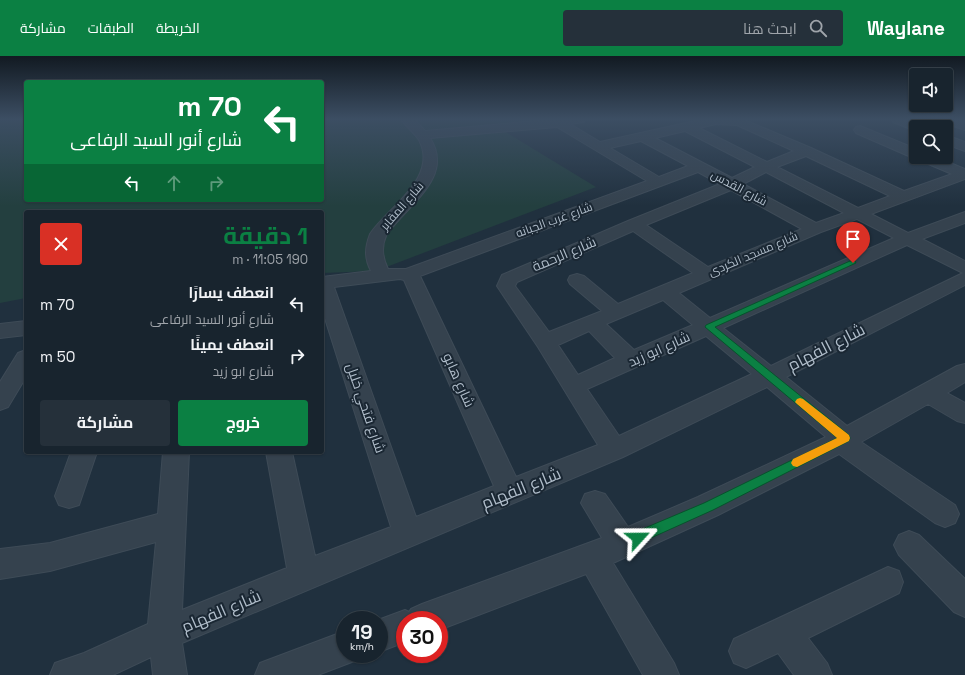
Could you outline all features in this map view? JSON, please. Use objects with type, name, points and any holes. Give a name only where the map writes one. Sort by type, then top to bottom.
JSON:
[{"type":"street","name":"شارع المقابر","points":[[397,274],[376,265],[373,255],[374,244],[378,234],[425,181],[430,171],[432,162],[431,153],[428,148]]},
{"type":"street","points":[[603,148],[658,182]]},
{"type":"street","name":"شارع القدس","points":[[664,148],[815,229]]},
{"type":"street","points":[[728,148],[965,268]]},
{"type":"street","points":[[799,148],[902,196]]},
{"type":"street","name":"شارع الرحمة","points":[[614,450],[545,342],[506,286],[509,278],[634,224],[732,184],[765,167],[806,151]]},
{"type":"street","points":[[941,164],[965,174]]},
{"type":"street","name":"شارع غرب الجبانه","points":[[324,283],[397,274],[699,167]]},
{"type":"street","name":"شارع مسجد الكردى","points":[[545,342],[856,212],[965,174]]},
{"type":"street","name":"شارع ابو زيد","points":[[573,386],[743,312],[907,238],[965,217]]},
{"type":"street","points":[[634,224],[706,274]]},
{"type":"street","name":"شارع هابو","points":[[397,274],[412,277],[510,493]]},
{"type":"street","name":"شارع الفهام","points":[[67,675],[86,670],[164,634],[614,450],[768,376],[965,278]]},
{"type":"street","points":[[577,280],[616,312]]},
{"type":"street","name":"شارع فتحي خليل","points":[[324,286],[408,534]]},
{"type":"street","points":[[666,292],[843,439],[945,514]]},
{"type":"street","points":[[743,312],[759,323]]},
{"type":"street","points":[[592,322],[631,361]]},
{"type":"street","points":[[0,331],[24,328]]},
{"type":"street","points":[[0,401],[24,361]]},
{"type":"street","points":[[446,611],[593,557],[708,506],[843,439],[965,372]]},
{"type":"street","points":[[928,393],[965,414]]},
{"type":"street","points":[[69,496],[83,454]]},
{"type":"street","points":[[170,675],[164,634],[176,454]]},
{"type":"street","points":[[280,454],[304,576]]},
{"type":"street","points":[[595,503],[623,544]]},
{"type":"street","points":[[0,564],[50,557],[172,524]]},
{"type":"street","points":[[909,545],[965,602]]},
{"type":"street","points":[[593,557],[662,675]]},
{"type":"street","points":[[746,651],[888,582]]},
{"type":"street","points":[[783,633],[815,675]]},
{"type":"street","points":[[272,675],[336,651]]},
{"type":"green space","points":[[0,148],[24,148],[24,202],[324,202],[324,148],[532,148],[596,187],[376,271],[324,273],[324,210],[24,210],[24,298],[0,303]]},
{"type":"slow traffic","points":[[797,463],[845,438],[800,402]]},
{"type":"route","points":[[638,538],[708,506],[845,438],[709,327],[853,263]]}]
